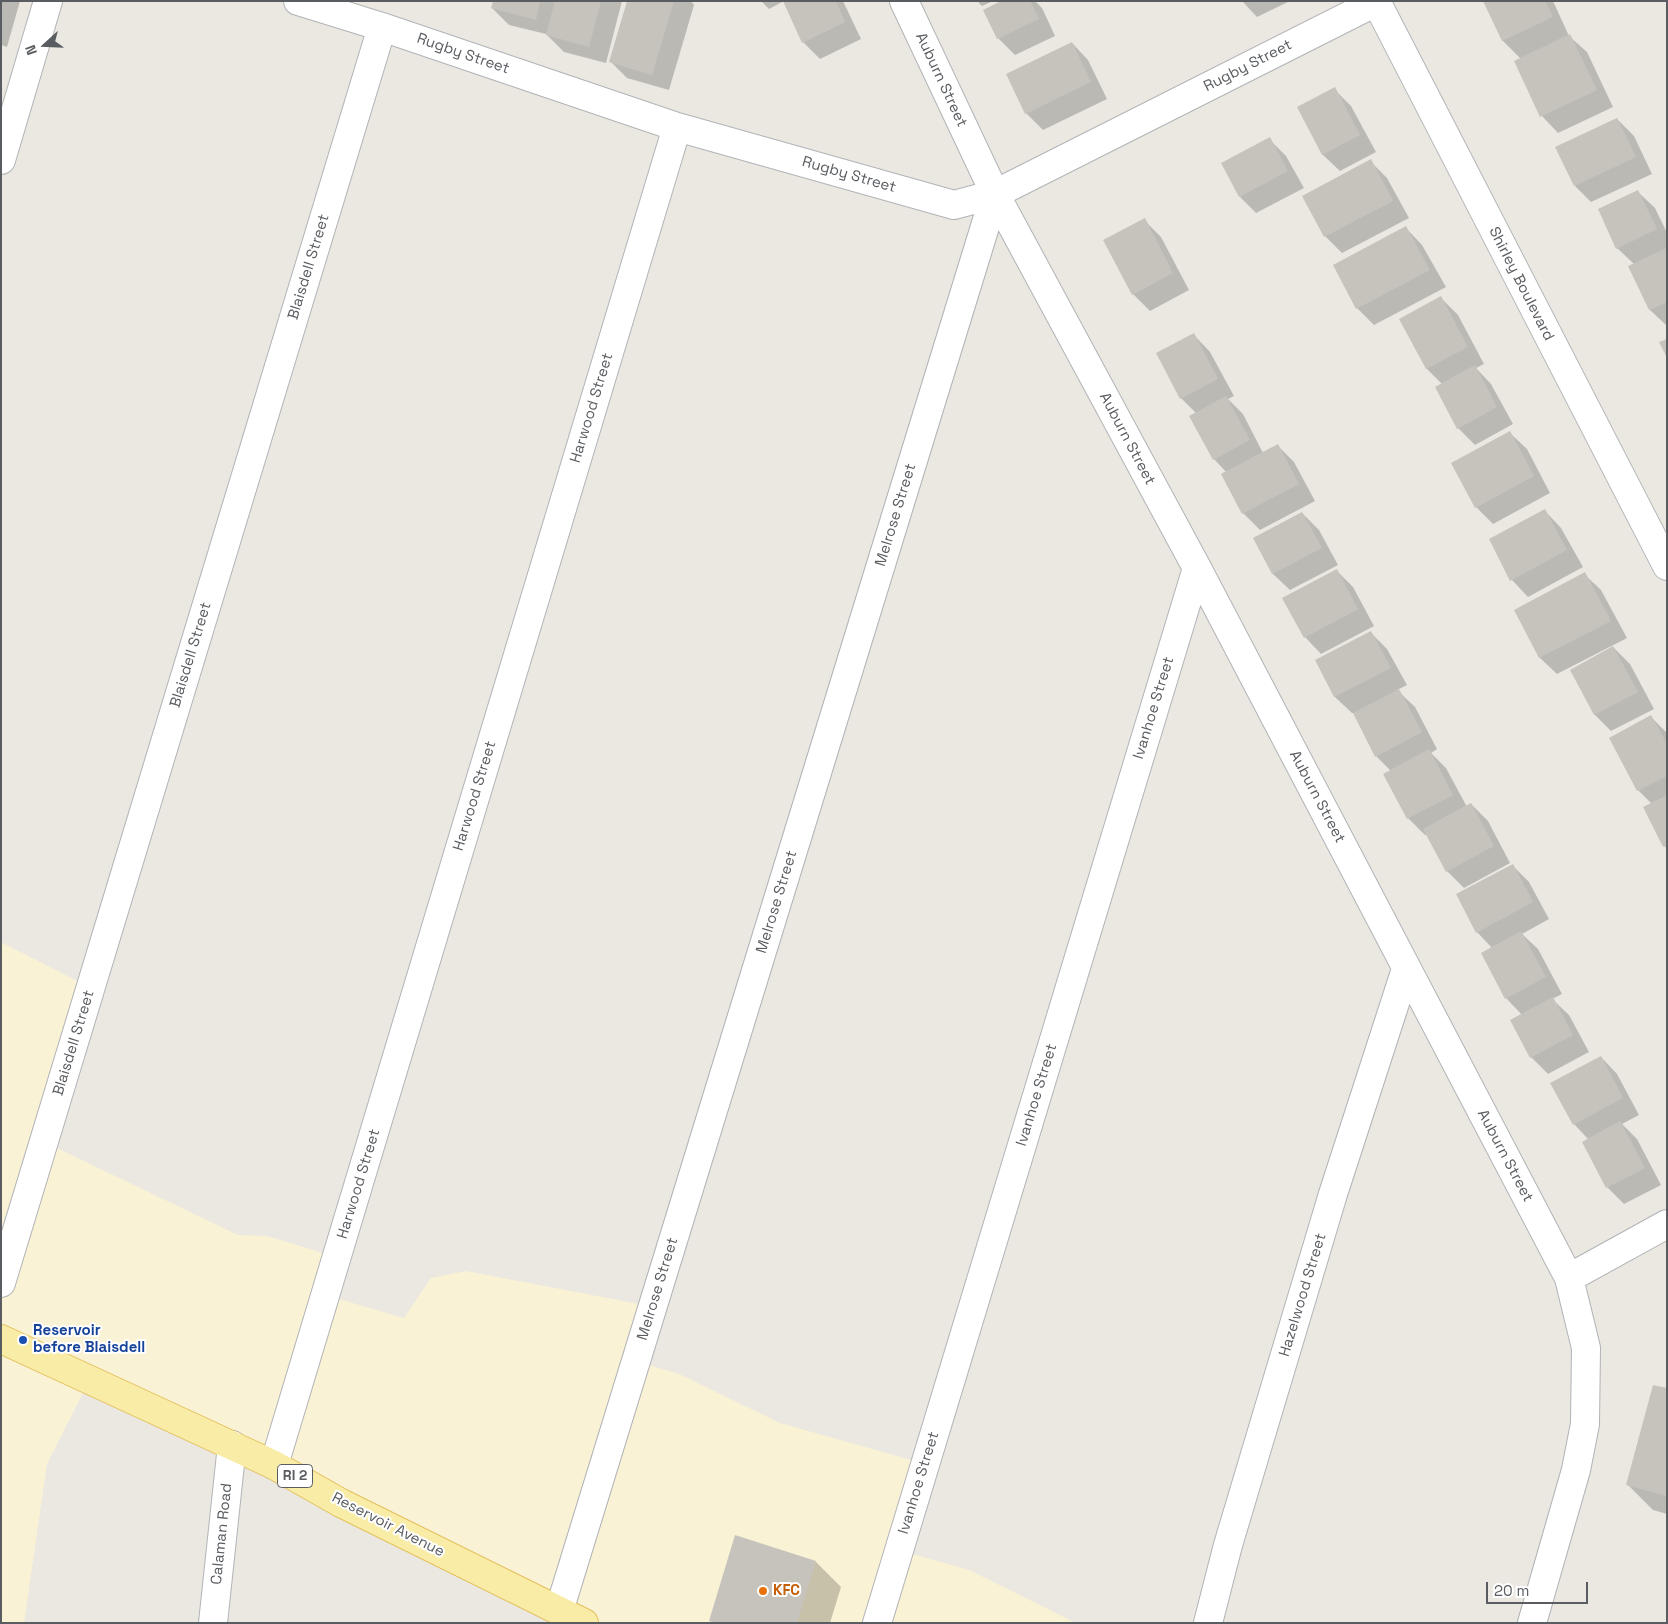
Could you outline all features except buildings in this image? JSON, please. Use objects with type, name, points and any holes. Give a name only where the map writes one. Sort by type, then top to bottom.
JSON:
[{"type":"main road","name":"Reservoir Avenue","points":[[1,1339],[274,1465],[341,1503],[584,1623]]},
{"type":"street","points":[[1,160],[48,1]]},
{"type":"street","name":"Rugby Street","points":[[298,1],[382,27],[677,127],[954,205],[995,194],[1376,2]]},
{"type":"street","name":"Auburn Street","points":[[904,1],[995,194],[1196,568],[1569,1278],[1586,1348],[1586,1424],[1576,1470],[1532,1623]]},
{"type":"street","name":"Shirley Boulevard","points":[[1376,2],[1667,566]]},
{"type":"street","name":"Blaisdell Street","points":[[1,1283],[382,27]]},
{"type":"street","name":"Harwood Street","points":[[274,1465],[677,127]]},
{"type":"street","name":"Melrose Street","points":[[559,1610],[995,194]]},
{"type":"street","name":"Ivanhoe Street","points":[[877,1623],[1196,568]]},
{"type":"street","name":"Hazelwood Street","points":[[1208,1623],[1231,1535],[1333,1194],[1406,969]]},
{"type":"street","points":[[1569,1278],[1667,1224]]},
{"type":"street","name":"Calaman Road","points":[[213,1623],[232,1445]]},
{"type":"shaded area","points":[[1,942],[85,985],[38,1139],[238,1235],[267,1236],[317,1251],[332,1259],[325,1295],[404,1318],[431,1278],[466,1271],[639,1304],[641,1314],[632,1360],[679,1374],[780,1423],[911,1460],[921,1466],[898,1550],[969,1570],[1076,1623],[560,1623],[562,1619],[85,1389],[47,1464],[24,1623],[1,1623]]},
{"type":"place","name":"Reservoir before Blaisdell","points":[[23,1340]]},
{"type":"place","name":"KFC","points":[[763,1591]]}]
